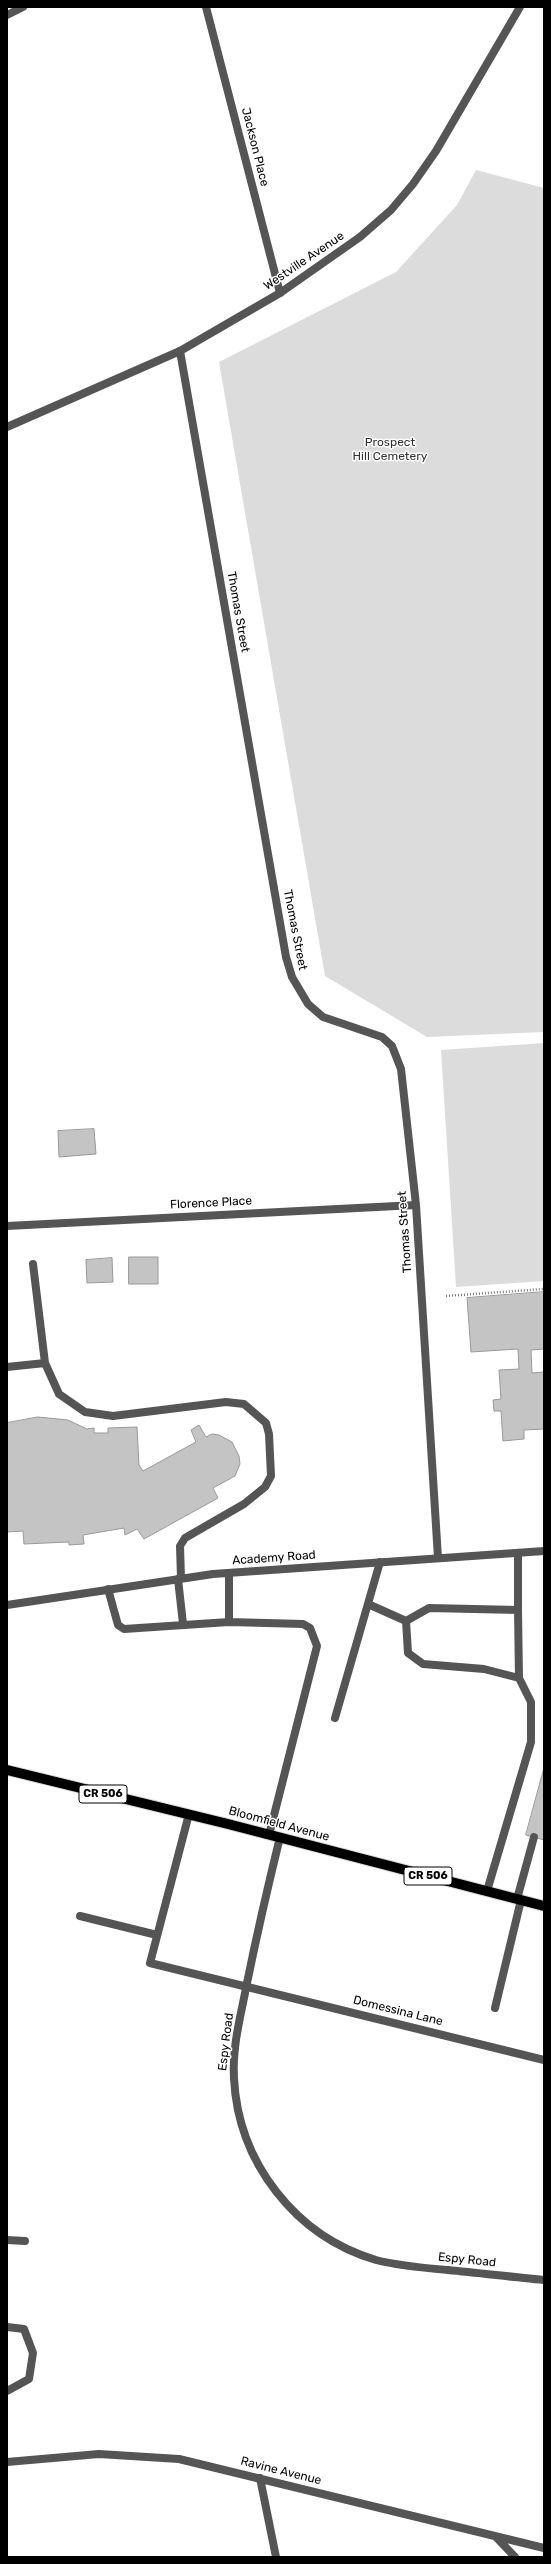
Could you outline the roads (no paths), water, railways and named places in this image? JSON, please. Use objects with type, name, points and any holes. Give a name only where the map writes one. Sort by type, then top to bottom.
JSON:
[{"type":"main road","name":"Bloomfield Avenue","points":[[7,1770],[280,1837],[544,1906]]},
{"type":"street","points":[[7,15],[23,7]]},
{"type":"street","name":"Jackson Place","points":[[206,7],[280,293]]},
{"type":"street","name":"Westville Avenue","points":[[7,427],[180,351],[280,293],[360,237],[391,210],[413,184],[436,152],[520,7]]},
{"type":"street","name":"Thomas Street","points":[[180,351],[290,971],[300,993],[323,1017],[369,1031],[392,1046],[401,1070],[416,1205],[438,1558]]},
{"type":"street","name":"Florence Place","points":[[7,1226],[416,1205]]},
{"type":"street","points":[[33,1264],[45,1363],[59,1394],[85,1412],[113,1416],[226,1402],[244,1404],[266,1423],[269,1434],[271,1476],[265,1487],[244,1504],[185,1538],[180,1546],[180,1579],[184,1624]]},
{"type":"street","points":[[7,1367],[45,1363]]},
{"type":"street","name":"Academy Road","points":[[7,1604],[229,1573],[544,1551]]},
{"type":"street","points":[[487,1891],[531,1742],[531,1702],[519,1678],[518,1553]]},
{"type":"street","points":[[335,1718],[380,1562]]},
{"type":"street","points":[[229,1573],[229,1622]]},
{"type":"street","points":[[108,1590],[118,1625],[124,1629],[229,1622],[302,1624],[310,1628],[317,1646],[269,1835]]},
{"type":"street","points":[[368,1604],[406,1621]]},
{"type":"street","points":[[406,1621],[428,1608],[518,1610]]},
{"type":"street","points":[[406,1621],[408,1653],[423,1664],[484,1669],[519,1678]]},
{"type":"street","points":[[80,1916],[157,1935],[189,1814]]},
{"type":"street","name":"Espy Road","points":[[280,1837],[268,1883],[234,2057],[235,2098],[246,2138],[254,2157],[276,2192],[304,2222],[333,2241],[377,2260],[411,2266],[544,2280]]},
{"type":"street","points":[[495,2008],[534,1837]]},
{"type":"street","name":"Domessina Lane","points":[[157,1935],[150,1963],[544,2060]]},
{"type":"street","points":[[7,2240],[25,2241]]},
{"type":"street","points":[[7,2327],[24,2329],[32,2353],[29,2379],[7,2390]]},
{"type":"street","name":"Ravine Avenue","points":[[7,2462],[99,2454],[178,2459],[544,2548]]},
{"type":"street","points":[[260,2478],[276,2557]]},
{"type":"street","points":[[495,2536],[515,2557]]},
{"type":"park label","name":"Prospect Hill Cemetery","points":[[390,450]]}]
